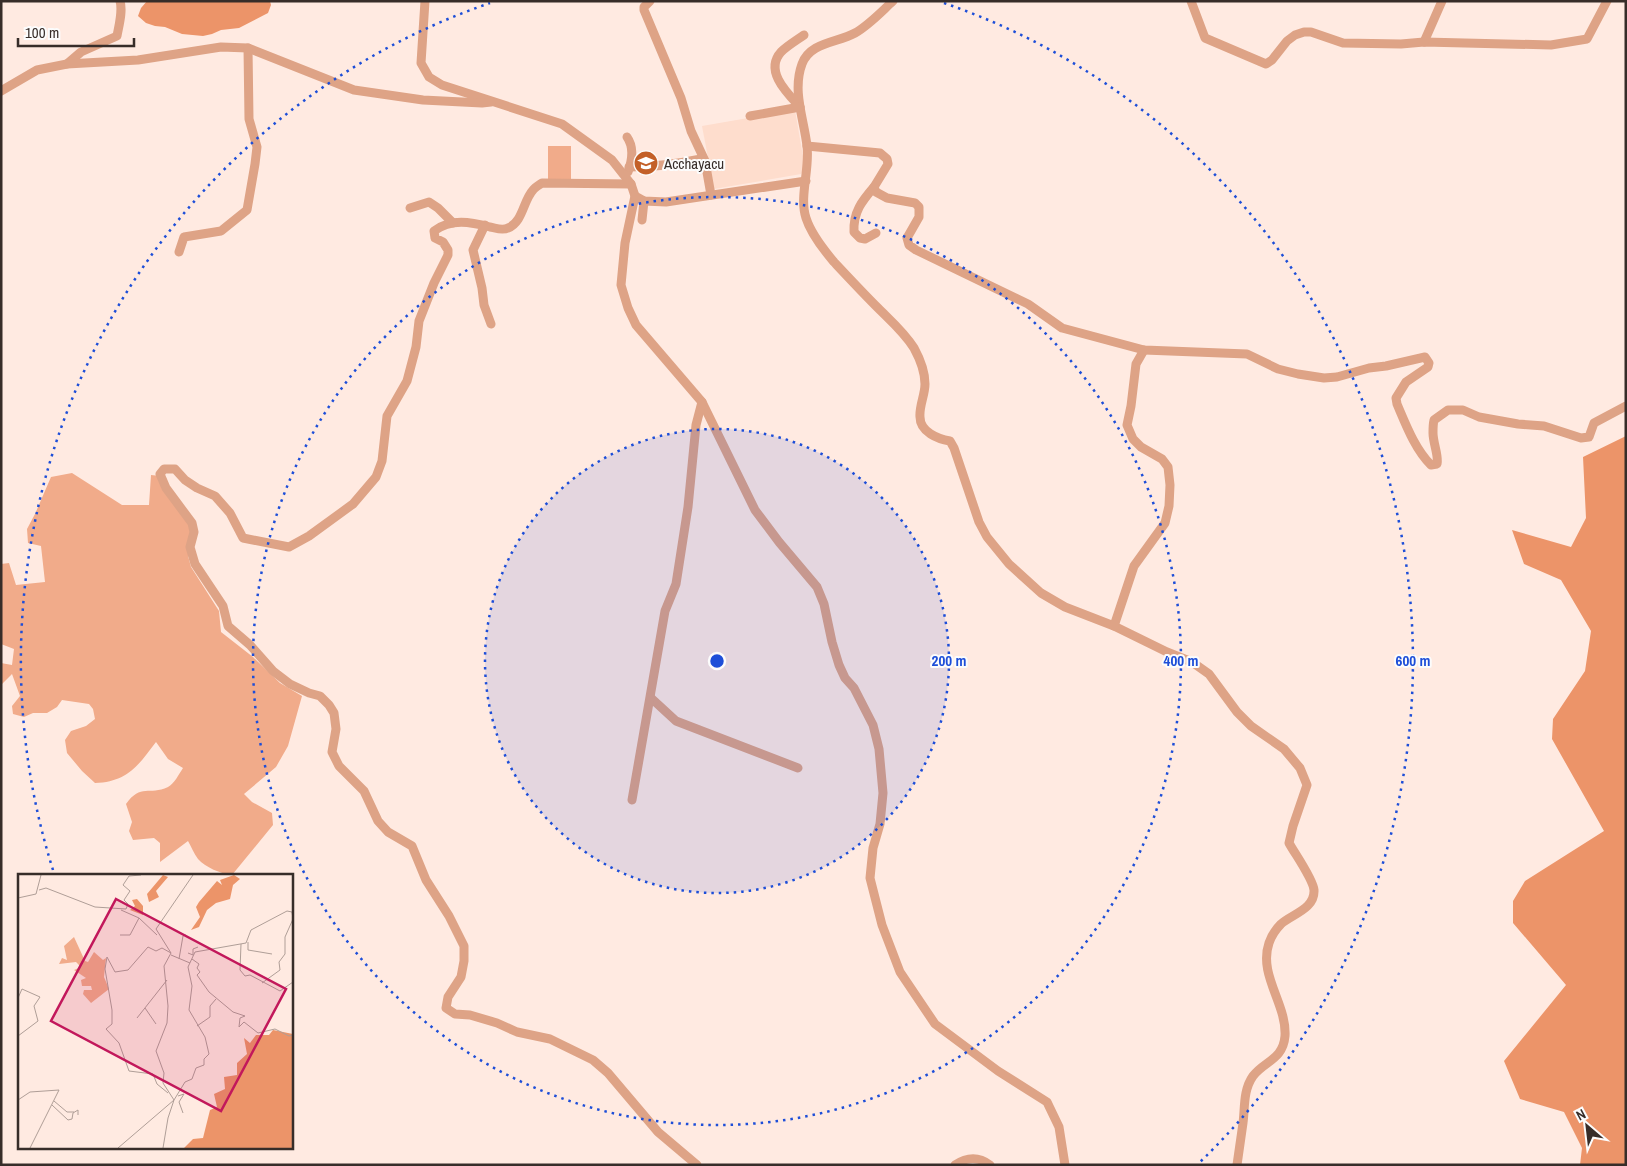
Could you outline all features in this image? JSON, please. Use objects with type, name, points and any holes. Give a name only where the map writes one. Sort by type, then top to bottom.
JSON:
[{"type":"street","points":[[67,64],[81,52],[117,36],[120,20],[120,1]]},
{"type":"street","points":[[425,1],[421,63],[429,76],[442,85],[562,124],[612,160],[628,181],[635,196],[644,201],[666,202],[806,181]]},
{"type":"street","points":[[650,1],[644,7],[644,10],[681,98],[691,131],[705,161],[711,194]]},
{"type":"street","points":[[893,1],[855,33],[819,45],[804,57],[801,66],[798,82],[808,165],[804,198],[805,217],[820,246],[856,286],[905,334],[914,349],[922,365],[925,383],[920,418],[922,426],[942,440],[950,441],[979,522],[987,537],[1009,564],[1041,593],[1065,607],[1114,626],[1192,662],[1209,674],[1237,712],[1251,726],[1284,749],[1300,768],[1306,785],[1289,843],[1314,891],[1312,900],[1305,909],[1282,923],[1269,944],[1267,956],[1268,969],[1284,1022],[1285,1036],[1280,1052],[1253,1075],[1246,1091],[1244,1122],[1237,1165]]},
{"type":"street","points":[[1191,1],[1204,38],[1266,64],[1272,60],[1287,41],[1295,35],[1304,32],[1312,32],[1343,43],[1401,44],[1424,42],[1551,45],[1587,39],[1607,1]]},
{"type":"street","points":[[1424,42],[1442,1]]},
{"type":"street","points":[[800,107],[785,91],[776,76],[775,66],[780,53],[804,35]]},
{"type":"street","points":[[1,91],[37,70],[67,64],[138,60],[221,48],[248,48],[354,90],[423,100],[482,103],[494,101]]},
{"type":"street","points":[[179,252],[184,237],[221,231],[247,210],[257,147],[249,119],[248,48]]},
{"type":"street","points":[[750,116],[800,107]]},
{"type":"street","points":[[627,137],[632,154],[628,181]]},
{"type":"street","points":[[807,146],[880,154],[887,159],[888,164],[859,207],[853,220],[854,232],[860,238],[865,239],[876,233]]},
{"type":"street","points":[[629,167],[678,164],[701,159]]},
{"type":"street","points":[[628,181],[542,183],[533,190],[518,222],[514,225],[502,230],[466,221],[445,224],[434,231],[435,238],[442,242],[448,250],[448,255],[430,292],[419,321],[416,347],[407,381],[387,416],[382,461],[376,477],[353,504],[309,536],[289,547],[243,538],[230,513],[215,496],[185,480],[175,469],[164,469],[160,474],[166,488],[192,523],[194,532],[190,547],[195,564],[223,606],[228,626],[290,684],[309,694],[320,696],[329,705],[334,713],[336,729],[332,752],[339,766],[364,791],[378,821],[388,832],[412,846],[426,880],[449,916],[464,946],[461,977],[448,997],[446,1008],[455,1014],[470,1015],[497,1023],[517,1032],[550,1040],[593,1060],[608,1073],[658,1132],[697,1165]]},
{"type":"street","points":[[874,187],[876,192],[887,198],[915,203],[919,207],[919,217],[907,238],[909,245],[1028,304],[1062,328],[1144,350],[1247,354],[1278,368],[1298,374],[1324,378],[1337,377],[1369,368],[1425,357],[1429,363],[1428,367],[1406,382],[1396,398],[1396,404],[1423,458],[1431,465],[1437,464],[1438,459],[1433,433],[1434,420],[1448,410],[1463,410],[1479,416],[1518,424],[1544,426],[1581,438],[1589,437],[1594,423],[1626,406]]},
{"type":"street","points":[[635,196],[625,243],[621,284],[628,308],[636,325],[702,402],[755,510],[816,587],[824,604],[839,665],[854,688],[873,725],[879,749],[883,793],[880,824],[873,848],[870,878],[882,924],[900,972],[935,1024],[998,1071],[1046,1102],[1059,1126],[1065,1165]]},
{"type":"street","points":[[642,220],[644,201]]},
{"type":"street","points":[[410,208],[429,202],[453,223]]},
{"type":"street","points":[[485,225],[473,250],[484,305],[491,324]]},
{"type":"street","points":[[1114,626],[1134,566],[1165,523],[1169,506],[1170,485],[1168,467],[1162,459],[1141,447],[1133,439],[1126,425],[1132,398],[1136,364],[1144,350]]},
{"type":"street","points":[[632,800],[665,611],[676,584],[688,507],[696,425],[702,402]]},
{"type":"street","points":[[651,698],[676,721],[798,768]]},
{"type":"street","points":[[955,1165],[966,1159],[976,1158],[986,1161],[990,1165]]},
{"type":"shaded area","points":[[147,1],[270,1],[271,5],[268,13],[239,28],[221,30],[203,36],[182,34],[165,27],[146,23],[138,16],[141,8]]},
{"type":"shaded area","points":[[795,110],[805,168],[801,174],[714,189],[702,126]]},
{"type":"shaded area","points":[[548,146],[571,146],[571,180],[548,180]]},
{"type":"shaded area","points":[[1626,436],[1626,1165],[1580,1165],[1582,1148],[1564,1112],[1520,1099],[1504,1061],[1566,985],[1513,923],[1513,901],[1525,881],[1604,831],[1552,739],[1553,719],[1585,671],[1591,631],[1561,580],[1524,564],[1512,530],[1571,547],[1586,518],[1583,457]]},
{"type":"shaded area","points":[[72,473],[122,505],[149,505],[151,475],[160,476],[191,522],[188,556],[191,567],[219,611],[221,632],[253,657],[280,683],[302,696],[288,746],[276,767],[244,794],[252,802],[272,813],[273,825],[233,874],[223,873],[205,865],[197,857],[188,841],[160,862],[160,843],[154,838],[133,840],[129,831],[132,822],[126,804],[136,794],[170,786],[183,768],[168,759],[156,742],[137,765],[124,776],[116,780],[95,783],[67,753],[65,740],[71,731],[86,726],[95,719],[93,709],[89,704],[62,700],[57,707],[47,713],[33,713],[24,717],[13,714],[12,706],[20,696],[12,674],[1,685],[1,663],[12,665],[14,649],[1,644],[1,564],[9,563],[16,585],[45,582],[41,546],[28,543],[27,529],[51,477]]},
{"type":"place","name":"Acchayacu","points":[[646,163]]}]
